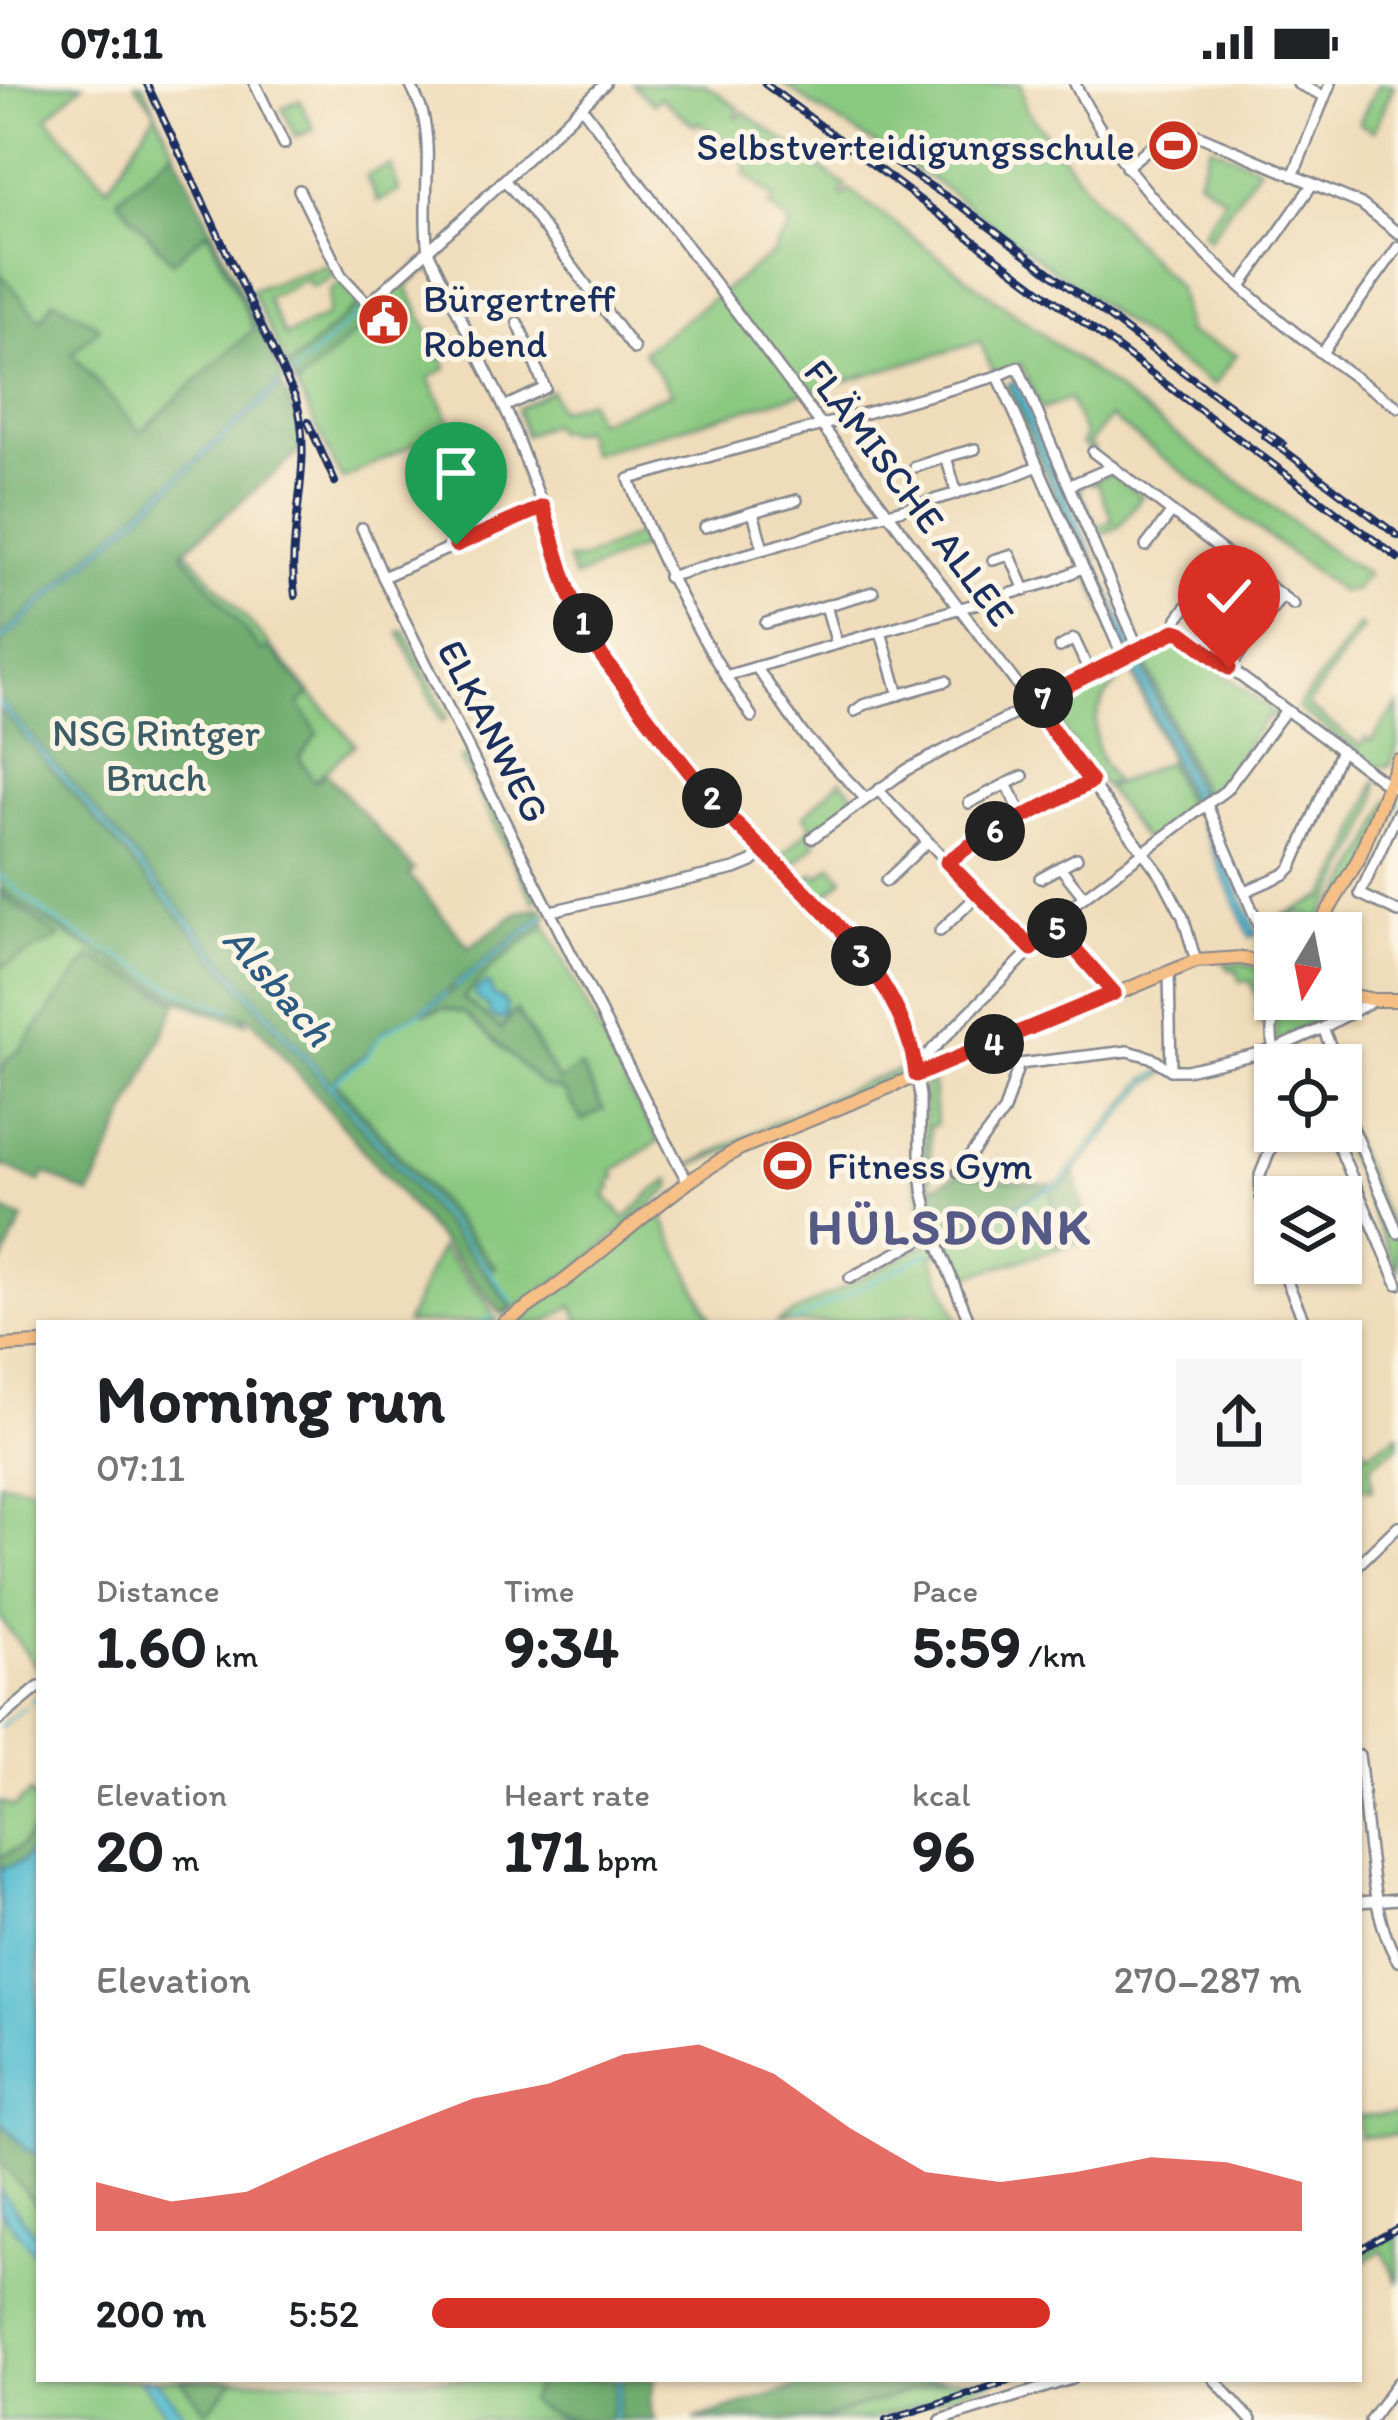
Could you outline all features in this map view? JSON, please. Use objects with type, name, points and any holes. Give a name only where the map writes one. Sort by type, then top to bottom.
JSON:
[{"type":"main road","points":[[1327,912],[1393,787],[1398,760]]},
{"type":"main road","points":[[508,1320],[548,1294],[687,1181],[739,1149],[1196,961],[1254,960]]},
{"type":"main road","points":[[1362,997],[1398,1000]]},
{"type":"main road","points":[[0,1346],[36,1344]]},
{"type":"street","points":[[255,84],[284,144]]},
{"type":"street","points":[[410,84],[422,112],[426,139],[428,251],[504,407],[590,638],[709,795],[823,908],[894,1002],[914,1058],[920,1096],[921,1171],[933,1235],[969,1320]]},
{"type":"street","points":[[299,190],[333,261],[368,304],[605,84]]},
{"type":"street","points":[[1075,84],[1126,167],[1197,244],[1322,352],[1396,402]]},
{"type":"street","points":[[1298,84],[1324,96]]},
{"type":"street","points":[[1293,176],[1330,84]]},
{"type":"street","name":"FLÄMISCHE ALLEE","points":[[582,107],[1144,852],[1175,900],[1196,961]]},
{"type":"street","points":[[1126,167],[1176,126],[1361,204],[1398,232]]},
{"type":"street","points":[[504,180],[634,349]]},
{"type":"street","points":[[1242,285],[1312,184]]},
{"type":"street","points":[[1322,352],[1398,247]]},
{"type":"street","points":[[504,407],[545,388],[518,323]]},
{"type":"street","points":[[752,717],[668,577],[629,479],[1018,367],[1070,485],[1131,652]]},
{"type":"street","points":[[998,376],[1082,568],[1131,652]]},
{"type":"street","points":[[915,467],[975,449]]},
{"type":"street","points":[[1093,452],[1294,605]]},
{"type":"street","points":[[946,458],[957,494]]},
{"type":"street","points":[[668,577],[1038,466]]},
{"type":"street","points":[[1070,485],[1114,467]]},
{"type":"street","points":[[705,527],[797,500]]},
{"type":"street","points":[[383,577],[543,507]]},
{"type":"street","points":[[753,512],[763,549]]},
{"type":"street","points":[[1147,546],[1171,513]]},
{"type":"street","name":"ELKANWEG","points":[[362,528],[687,1181]]},
{"type":"street","points":[[993,560],[1022,552]]},
{"type":"street","points":[[1175,631],[1178,618],[1226,554]]},
{"type":"street","points":[[1010,555],[1025,590]]},
{"type":"street","points":[[724,676],[1025,590],[1082,568]]},
{"type":"street","points":[[766,623],[873,592]]},
{"type":"street","points":[[1229,668],[1282,596]]},
{"type":"street","points":[[826,606],[837,644]]},
{"type":"street","points":[[812,838],[908,769],[1175,631],[1393,787]]},
{"type":"street","points":[[881,632],[899,694]]},
{"type":"street","points":[[1060,646],[1074,639],[1090,674]]},
{"type":"street","points":[[756,667],[803,734],[865,798]]},
{"type":"street","points":[[855,711],[946,681]]},
{"type":"street","points":[[926,1056],[1052,923],[1233,784],[1286,710]]},
{"type":"street","points":[[1246,891],[1292,867],[1341,750]]},
{"type":"street","points":[[969,803],[1023,776]]},
{"type":"street","points":[[947,862],[975,842],[1091,782]]},
{"type":"street","points":[[1006,784],[1023,816]]},
{"type":"street","points":[[878,790],[1032,949]]},
{"type":"street","points":[[1202,809],[1254,912]]},
{"type":"street","points":[[1398,812],[1395,830],[1360,894],[1398,912]]},
{"type":"street","points":[[886,881],[927,842]]},
{"type":"street","points":[[550,911],[736,869],[765,851]]},
{"type":"street","points":[[1040,878],[1077,858]]},
{"type":"street","points":[[1060,867],[1084,897]]},
{"type":"street","points":[[940,931],[979,894]]},
{"type":"street","points":[[1052,923],[1114,993]]},
{"type":"street","points":[[1169,972],[1171,1070]]},
{"type":"street","points":[[1287,1044],[1374,1000]]},
{"type":"street","points":[[1323,1028],[1329,1044]]},
{"type":"street","points":[[958,1172],[1004,1111],[1019,1064],[1128,1051],[1171,1070],[1187,1070],[1254,1054]]},
{"type":"street","points":[[1362,1149],[1398,1233]]},
{"type":"street","points":[[1341,1152],[1398,1284]]},
{"type":"street","points":[[1382,1195],[1398,1188]]},
{"type":"street","points":[[850,1278],[933,1235]]},
{"type":"street","points":[[1288,1284],[1304,1320]]},
{"type":"street","points":[[1362,1561],[1398,1526]]},
{"type":"street","points":[[0,1719],[36,1689]]},
{"type":"street","points":[[1362,1781],[1376,1900],[1382,1929],[1398,1960]]},
{"type":"street","points":[[1362,1902],[1398,1899]]},
{"type":"street","points":[[941,2420],[1061,2382]]},
{"type":"street","points":[[1217,2382],[1251,2420]]},
{"type":"street","points":[[1370,2420],[1398,2382]]},
{"type":"green space","name":"NSG Rintger Bruch","points":[[0,84],[83,84],[47,117],[108,187],[156,112],[135,84],[143,84],[174,150],[171,152],[282,387],[150,508],[355,744],[311,784],[470,971],[541,917],[537,908],[543,907],[548,916],[428,1011],[445,1008],[465,1013],[543,1086],[603,1109],[581,1066],[560,1083],[517,1011],[501,1029],[463,998],[491,968],[546,925],[659,1141],[613,1171],[616,1177],[605,1195],[625,1219],[671,1179],[671,1188],[575,1270],[502,1314],[512,1306],[487,1274],[262,1013],[251,1018],[241,1015],[247,1023],[205,1011],[91,957],[18,1053],[8,1058],[0,1076],[0,968],[59,937],[0,894],[0,889],[70,937],[154,982],[0,877]],"holes":[[[337,1083],[495,1267],[491,1269],[333,1086]]]},
{"type":"green space","points":[[633,84],[705,84],[739,108],[735,116],[739,118],[743,111],[846,186],[840,194],[843,197],[850,190],[1367,574],[1355,590],[1341,592],[1110,417],[1089,444],[1095,450],[1092,454],[1081,443],[1085,436],[1069,399],[1041,410],[1021,364],[993,371],[980,342],[590,454],[582,429],[565,434],[556,432],[551,424],[525,435],[517,409],[551,390],[558,410],[588,400],[596,421],[672,393],[643,351],[776,251],[792,226],[769,206],[775,199],[744,173],[749,166],[727,145],[660,97],[653,104]]},
{"type":"green space","points":[[784,84],[1021,84],[1026,108],[1096,200],[1178,288],[1187,333],[1237,354],[1214,386],[939,184]]},
{"type":"green space","points":[[1378,84],[1394,84],[1374,131],[1359,123]]},
{"type":"green space","points":[[300,100],[314,129],[296,137],[282,108]]},
{"type":"green space","points":[[1210,145],[1259,167],[1209,239],[1202,232],[1225,198],[1198,179]]},
{"type":"green space","points":[[174,150],[283,379],[0,637],[0,273],[41,320],[54,300],[100,327],[72,354],[140,432],[254,329],[208,231],[172,262],[117,199]]},
{"type":"green space","points":[[391,165],[399,191],[378,202],[366,176]]},
{"type":"green space","points":[[427,262],[431,272],[424,271],[407,287],[447,368],[429,378],[452,425],[342,480],[297,386],[372,317],[367,310]]},
{"type":"green space","points":[[326,265],[335,275],[314,286],[306,279],[267,299],[285,336],[327,316],[330,290],[338,284],[360,303],[288,368],[251,290]]},
{"type":"green space","points":[[360,303],[373,317],[297,386],[288,368]]},
{"type":"green space","points":[[1010,383],[1125,648],[1121,650],[1006,385]]},
{"type":"green space","points":[[282,387],[300,424],[302,450],[182,552],[261,651],[270,648],[310,694],[299,705],[318,734],[299,757],[314,782],[326,773],[414,870],[409,875],[469,947],[518,913],[537,908],[541,916],[419,1012],[384,1030],[367,1053],[330,1082],[0,700],[0,644]]},
{"type":"green space","points":[[1111,473],[1142,496],[1119,527],[1096,537],[1075,488],[1084,484],[1080,490],[1097,527],[1113,520],[1097,482],[1090,482]]},
{"type":"green space","points":[[644,531],[649,544],[574,578],[568,560],[580,560]]},
{"type":"green space","points":[[1359,625],[1363,628],[1307,706],[1361,746],[1365,738],[1371,741],[1398,705],[1398,746],[1390,766],[1376,766],[1297,708]]},
{"type":"green space","points":[[405,631],[447,717],[442,722],[399,632]]},
{"type":"green space","points":[[1175,642],[1275,713],[1235,761],[1238,765],[1205,798],[1143,656]]},
{"type":"green space","points":[[1141,657],[1203,799],[1200,802],[1138,659]]},
{"type":"green space","points":[[1128,664],[1193,806],[1190,809]]},
{"type":"green space","points":[[1126,665],[1129,673],[1106,697],[1096,723],[1098,752],[1114,781],[1104,786],[1048,708]]},
{"type":"green space","points":[[0,709],[512,1307],[502,1314],[251,1018],[212,1010],[167,990],[79,941],[0,889]]},
{"type":"green space","points":[[467,756],[539,898],[533,901],[460,758]]},
{"type":"green space","points":[[1167,762],[1189,810],[1156,832],[1159,838],[1153,843],[1143,839],[1106,788]]},
{"type":"green space","points":[[841,780],[856,800],[810,835],[816,844],[791,867],[780,857],[812,826],[804,816]]},
{"type":"green space","points":[[1376,781],[1366,830],[1324,912],[1290,912],[1325,897],[1347,859]]},
{"type":"green space","points":[[1398,794],[1398,806],[1354,901],[1349,900],[1341,912],[1332,912],[1372,842],[1389,800]]},
{"type":"green space","points":[[832,865],[843,879],[823,899],[806,881]]},
{"type":"green space","points":[[0,894],[60,937],[0,968]]},
{"type":"green space","points":[[543,920],[546,925],[491,968],[463,998],[501,1029],[516,1010],[559,1082],[581,1066],[603,1109],[582,1121],[563,1090],[543,1086],[465,1013],[445,1008],[423,1014]]},
{"type":"green space","points":[[91,956],[178,1002],[90,1195],[45,1173],[40,1182],[3,1165],[0,1169],[0,1076],[8,1058],[18,1052]]},
{"type":"green space","points":[[1224,963],[1254,967],[1254,991],[1250,981],[1240,982],[1237,970]]},
{"type":"green space","points":[[1276,1020],[1316,1020],[1318,1026],[1312,1022],[1308,1031],[1305,1025],[1303,1033],[1297,1029],[1293,1031],[1296,1036],[1276,1044]]},
{"type":"green space","points":[[909,1067],[907,1074],[876,1083],[850,1099],[686,1168],[812,1105]]},
{"type":"green space","points":[[1164,1070],[1063,1185],[1051,1190],[1057,1249],[961,1278],[947,1248],[943,1250],[925,1186],[924,1085],[933,1082],[932,1184],[945,1240],[1061,1181],[1146,1079]]},
{"type":"green space","points":[[336,1082],[496,1267],[491,1270],[332,1085]]},
{"type":"green space","points":[[910,1091],[917,1097],[916,1138],[938,1252],[932,1256],[958,1320],[930,1320],[912,1314],[891,1320],[781,1320],[929,1243],[914,1173]]},
{"type":"green space","points":[[1346,1152],[1358,1152],[1398,1244],[1398,1273],[1362,1189],[1362,1176],[1356,1176]]},
{"type":"green space","points":[[1074,1172],[1091,1238],[1057,1249],[1051,1190]]},
{"type":"green space","points":[[959,1174],[1052,1185],[944,1240],[930,1188]]},
{"type":"green space","points":[[692,1184],[695,1188],[662,1216],[712,1320],[580,1320],[572,1305],[550,1320],[514,1320]]},
{"type":"green space","points":[[0,1209],[23,1219],[0,1268]]},
{"type":"green space","points":[[440,1248],[496,1320],[407,1320]]},
{"type":"green space","points":[[1398,1434],[1398,1446],[1371,1464],[1372,1490],[1362,1487],[1362,1450],[1369,1453]]},
{"type":"green space","points":[[0,1482],[36,1488],[36,1666],[0,1618]]},
{"type":"green space","points":[[30,1793],[36,1801],[36,2382],[623,2382],[617,2420],[0,2420],[0,1802],[14,1807]]},
{"type":"green space","points":[[36,1827],[36,1843],[29,1854],[0,1869],[0,1857],[20,1847]]},
{"type":"green space","points":[[1398,2114],[1398,2135],[1362,2137],[1362,2116]]},
{"type":"green space","points":[[1,2123],[25,2149],[36,2154],[36,2204],[0,2161]]},
{"type":"green space","points":[[1398,2232],[1398,2283],[1383,2251],[1362,2262],[1362,2253]]},
{"type":"green space","points":[[182,2382],[232,2382],[207,2412]]},
{"type":"green space","points":[[537,2382],[616,2382],[610,2420],[567,2418],[529,2401]]},
{"type":"green space","points":[[622,2382],[655,2382],[651,2406],[656,2420],[617,2420]]},
{"type":"green space","points":[[814,2382],[937,2382],[819,2420],[694,2420]]},
{"type":"green space","points":[[937,2382],[990,2382],[870,2420],[819,2420]]},
{"type":"water","points":[[1017,380],[1254,935],[1250,937],[1010,383]]},
{"type":"water","points":[[486,984],[507,1005],[507,1016],[501,1020],[475,997],[476,990]]},
{"type":"water","points":[[36,1845],[36,2154],[25,2149],[0,2120],[0,1869],[22,1862]]},
{"type":"water","points":[[0,2191],[36,2234],[36,2254],[0,2211]]},
{"type":"water","points":[[141,2382],[158,2382],[189,2420],[172,2420]]},
{"type":"waterway","points":[[292,375],[363,310]]},
{"type":"waterway","points":[[0,641],[280,385]]},
{"type":"waterway","name":"Alsbach","points":[[0,704],[489,1270],[513,1304]]},
{"type":"waterway","points":[[0,876],[87,940],[175,989],[230,1010]]},
{"type":"waterway","points":[[455,987],[545,916]]},
{"type":"waterway","points":[[330,1085],[367,1056],[381,1035],[446,994]]},
{"type":"waterway","points":[[948,1243],[1060,1184],[1161,1072]]},
{"type":"waterway","points":[[797,1320],[929,1253]]},
{"type":"waterway","points":[[488,1320],[494,1317]]},
{"type":"waterway","points":[[31,1702],[36,1698]]},
{"type":"waterway","points":[[0,1727],[25,1707]]},
{"type":"waterway","name":"Alsbach","points":[[613,2420],[619,2382]]},
{"type":"railway","points":[[147,84],[296,399],[303,448],[294,547],[295,596]]},
{"type":"railway","points":[[765,84],[1398,558]]},
{"type":"railway","points":[[889,159],[967,210],[1283,444]]},
{"type":"railway","points":[[308,422],[335,482]]},
{"type":"railway","points":[[1265,436],[1398,536]]},
{"type":"railway","points":[[1362,2248],[1398,2228]]},
{"type":"railway","points":[[886,2420],[1006,2382]]},
{"type":"place","name":"Selbstverteidigungsschule","points":[[1174,146]]},
{"type":"place","name":"Bürgertreff Robend","points":[[384,320]]},
{"type":"place","name":"Fitness Gym","points":[[788,1165]]},
{"type":"district","name":"HÜLSDONK","points":[[950,1226]]},
{"type":"route","points":[[456,545],[543,507],[590,638],[709,795],[823,908],[857,951],[894,1002],[916,1075],[1114,993],[1052,923],[1032,949],[947,862],[975,842],[1091,782],[1032,703],[1175,631],[1229,668]]}]
